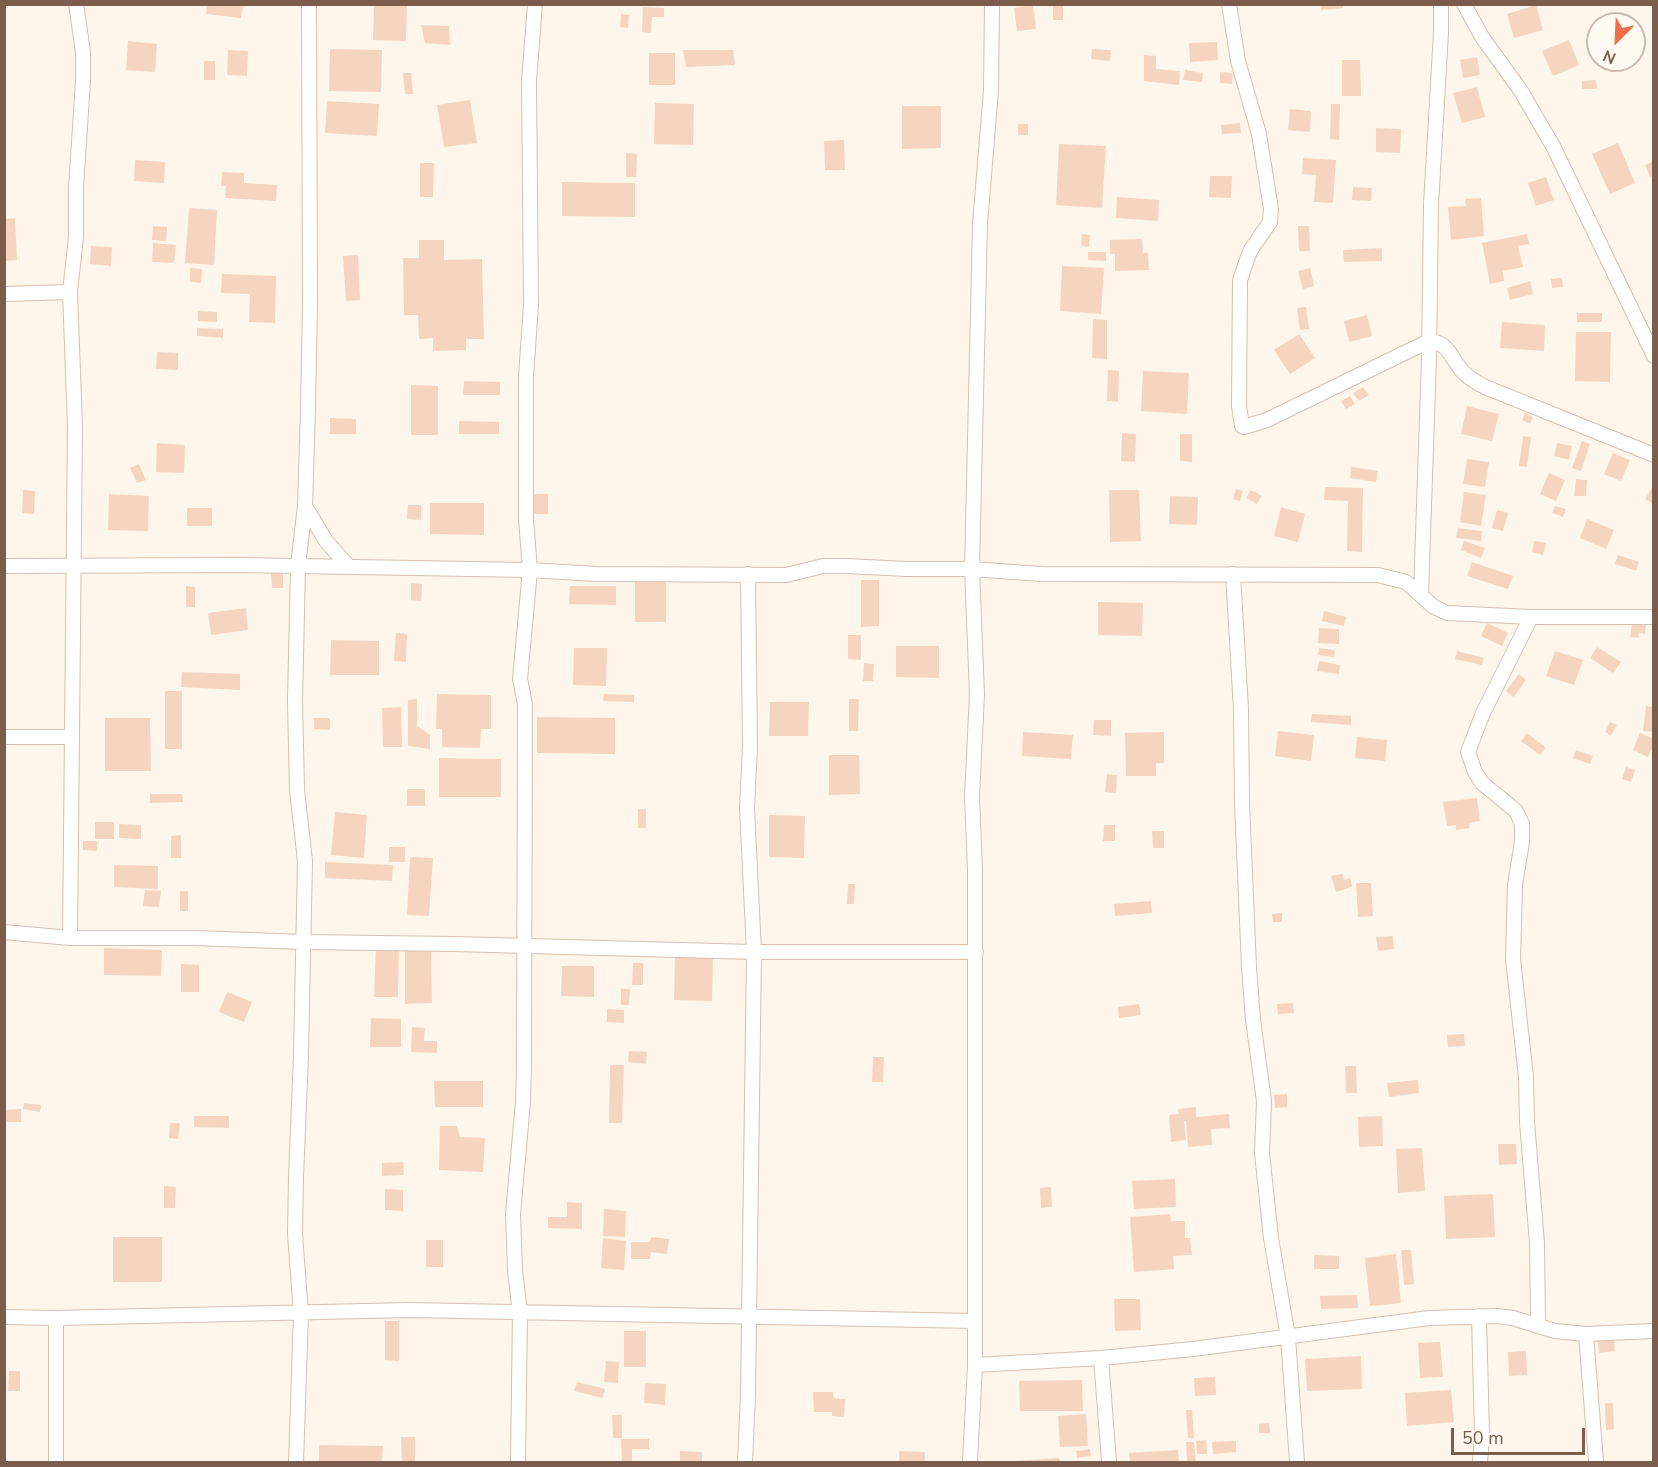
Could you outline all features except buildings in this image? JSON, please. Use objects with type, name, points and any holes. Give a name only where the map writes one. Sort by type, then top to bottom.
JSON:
[{"type":"street","points":[[70,938],[75,416],[70,292],[76,237],[76,188],[83,81],[83,52],[76,4]]},
{"type":"street","points":[[296,1462],[301,1314],[295,1234],[305,861],[297,790],[295,701],[298,567],[305,506],[310,305],[309,4]]},
{"type":"street","points":[[518,1462],[520,1313],[515,1270],[513,1214],[523,1102],[526,946],[525,704],[520,679],[530,570],[526,519],[526,377],[531,304],[529,81],[535,4]]},
{"type":"street","points":[[970,1462],[975,1365],[976,952],[972,797],[977,694],[972,569],[980,224],[991,90],[992,4]]},
{"type":"street","points":[[1229,4],[1238,61],[1260,134],[1271,209],[1270,222],[1250,250],[1240,280],[1239,406],[1242,426],[1252,426],[1267,420],[1429,342],[1446,346],[1465,374],[1485,387],[1653,455]]},
{"type":"street","points":[[1422,594],[1431,205],[1441,4]]},
{"type":"street","points":[[1464,4],[1482,37],[1521,91],[1553,146],[1653,356]]},
{"type":"street","points":[[4,294],[70,292]]},
{"type":"street","points":[[305,506],[326,541],[349,567]]},
{"type":"street","points":[[4,566],[349,567],[530,570],[597,574],[786,575],[824,566],[972,569],[1041,574],[1378,575],[1406,582],[1441,611],[1531,616],[1653,617]]},
{"type":"street","points":[[745,1462],[750,1317],[754,952],[747,808],[750,746],[748,574]]},
{"type":"street","points":[[1233,574],[1241,709],[1242,803],[1249,968],[1264,1101],[1262,1153],[1271,1239],[1288,1337],[1297,1462]]},
{"type":"street","points":[[1531,616],[1483,713],[1468,752],[1475,772],[1482,783],[1516,812],[1522,824],[1522,842],[1515,885],[1513,959],[1526,1077],[1527,1122],[1537,1244],[1538,1326]]},
{"type":"street","points":[[4,737],[72,737]]},
{"type":"street","points":[[4,932],[70,938],[195,938],[754,952],[976,952]]},
{"type":"street","points":[[4,1317],[301,1314],[409,1310],[975,1321]]},
{"type":"street","points":[[1479,1316],[1482,1436],[1480,1462]]},
{"type":"street","points":[[975,1365],[1101,1358],[1193,1349],[1429,1318],[1479,1316],[1513,1318],[1555,1331],[1586,1335],[1653,1331]]},
{"type":"street","points":[[56,1318],[56,1462]]},
{"type":"street","points":[[1586,1335],[1596,1462]]},
{"type":"street","points":[[1101,1358],[1110,1462]]}]
